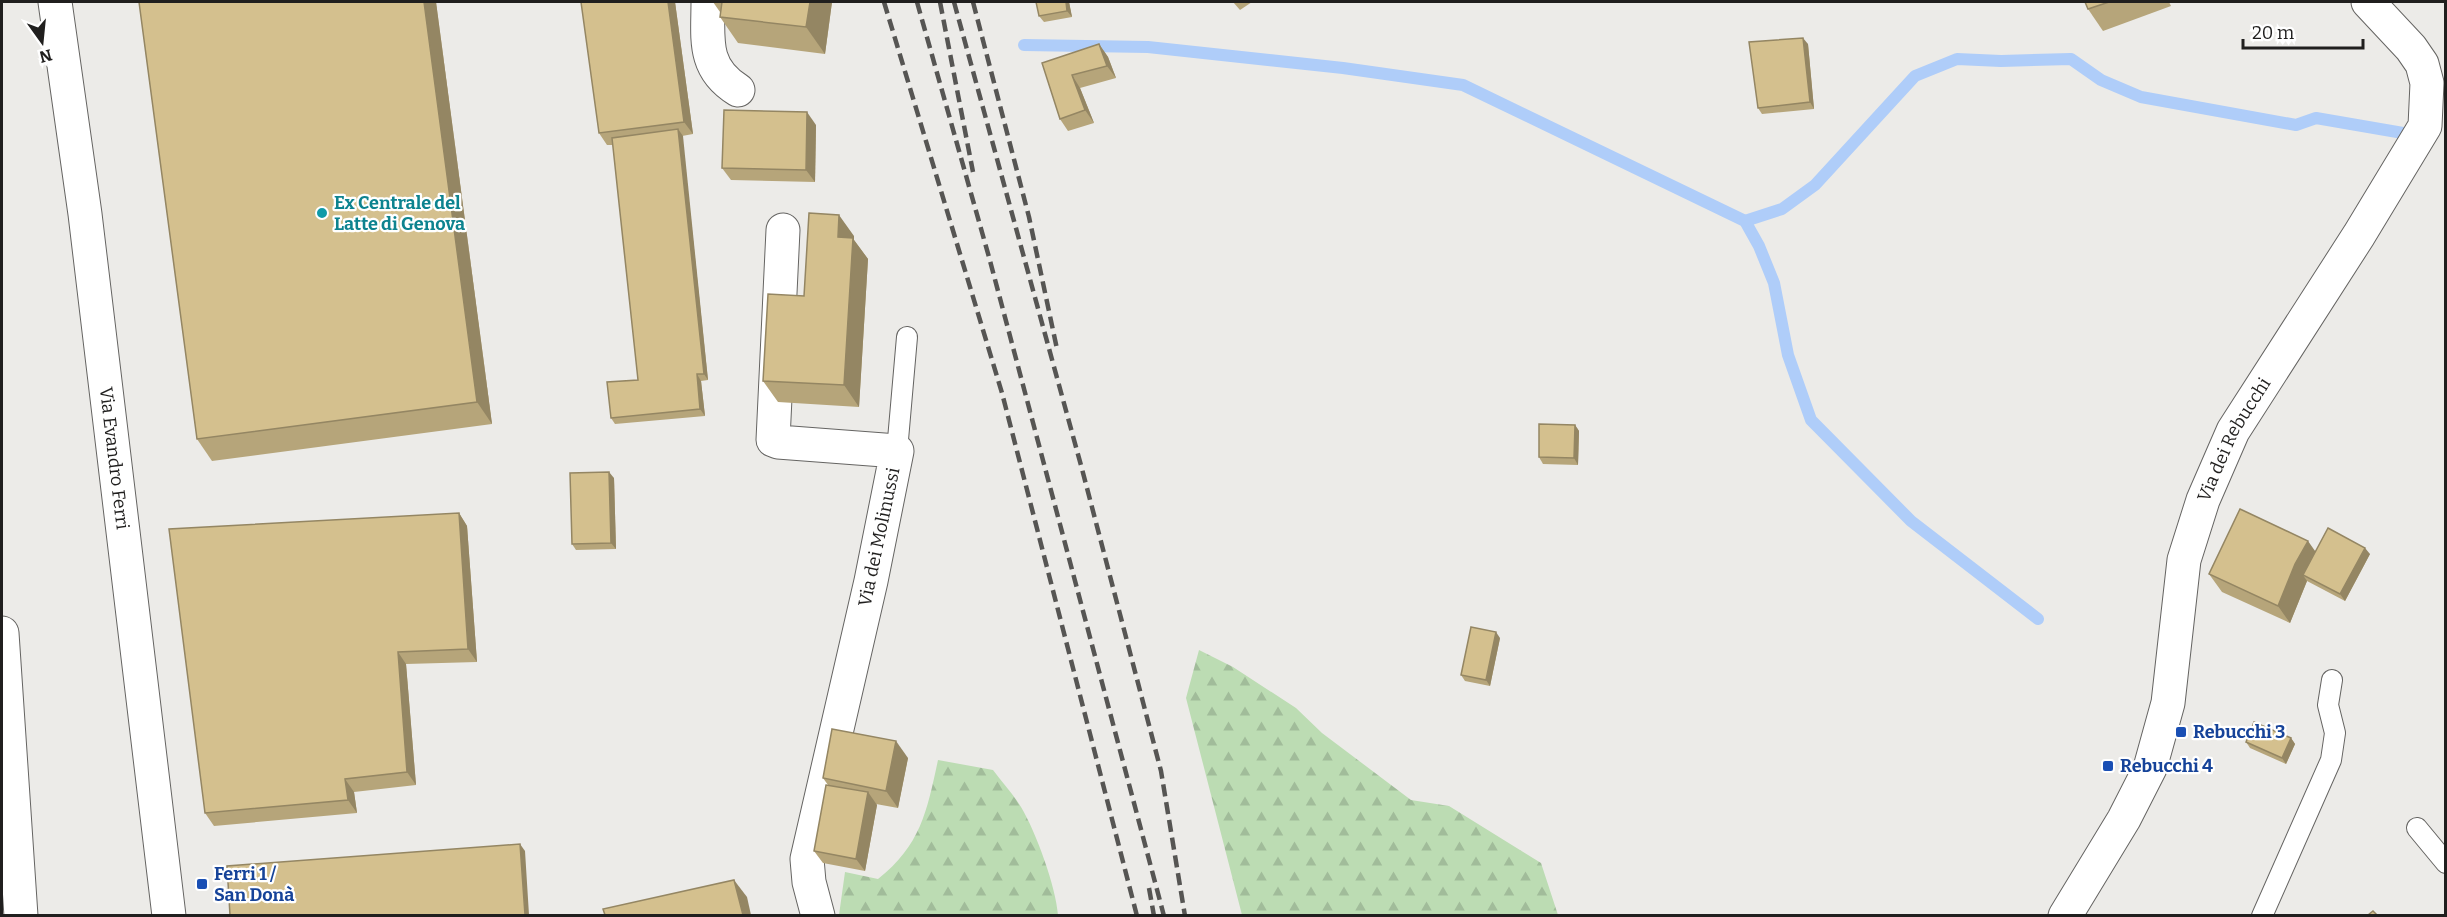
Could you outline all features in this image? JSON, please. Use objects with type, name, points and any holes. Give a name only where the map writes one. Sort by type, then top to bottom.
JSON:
[{"type":"street","name":"Via Evandro Ferri","points":[[55,2],[86,225],[169,915]]},
{"type":"street","points":[[708,2],[710,58],[725,83],[738,90]]},
{"type":"street","name":"Via dei Rebucchi","points":[[2065,915],[2124,819],[2150,768],[2168,704],[2184,560],[2203,500],[2233,431],[2359,235],[2425,126],[2428,92],[2422,64],[2368,2]]},
{"type":"street","name":"Via dei Molinussi","points":[[783,230],[773,440],[897,450],[871,581],[807,859],[809,882],[819,915]]},
{"type":"street","points":[[2,633],[21,915]]},
{"type":"lane","points":[[897,450],[907,337]]},
{"type":"lane","points":[[2262,915],[2331,760],[2335,733],[2328,705],[2332,680]]},
{"type":"lane","points":[[2417,828],[2445,863]]},
{"type":"green space","points":[[1199,650],[1233,667],[1296,708],[1322,733],[1411,800],[1449,806],[1541,863],[1558,915],[1242,915],[1186,698]]},
{"type":"green space","points":[[938,760],[993,770],[1011,793],[1027,818],[1039,845],[1058,915],[839,915],[845,872],[878,879],[904,853],[913,840],[926,811]]},
{"type":"building","name":"Ex Centrale del Latte di Genova","points":[[139,2],[424,2],[477,402],[197,439]]},
{"type":"building","points":[[581,2],[668,2],[684,122],[599,133]]},
{"type":"building","points":[[722,2],[810,2],[806,27],[720,17]]},
{"type":"building","points":[[1036,2],[1066,2],[1067,11],[1039,16]]},
{"type":"building","points":[[2085,2],[2109,2],[2088,9]]},
{"type":"building","points":[[1803,38],[1810,102],[1758,108],[1749,42]]},
{"type":"building","points":[[1099,44],[1107,66],[1072,75],[1085,110],[1060,119],[1042,63]]},
{"type":"building","points":[[724,110],[807,112],[806,170],[722,168]]},
{"type":"building","points":[[678,129],[704,374],[697,374],[700,409],[611,418],[607,382],[638,380],[612,138]]},
{"type":"building","points":[[809,213],[839,215],[838,237],[853,238],[844,385],[763,381],[768,294],[804,296]]},
{"type":"building","points":[[1539,424],[1575,425],[1574,458],[1539,457]]},
{"type":"building","points":[[609,472],[611,543],[572,544],[570,473]]},
{"type":"building","points":[[2240,509],[2308,541],[2295,564],[2278,606],[2209,574]]},
{"type":"building","points":[[459,513],[468,649],[398,652],[407,772],[345,779],[348,800],[205,813],[169,529]]},
{"type":"building","points":[[2328,528],[2365,548],[2340,594],[2303,575]]},
{"type":"building","points":[[1471,627],[1496,632],[1486,680],[1461,675]]},
{"type":"building","points":[[2254,722],[2291,738],[2282,758],[2246,742]]},
{"type":"building","points":[[832,729],[896,741],[886,791],[823,778]]},
{"type":"building","points":[[826,785],[868,792],[856,859],[814,851]]},
{"type":"building","points":[[520,844],[525,915],[230,915],[227,866]]},
{"type":"building","points":[[734,880],[743,915],[605,915],[603,909]]},
{"type":"waterway","points":[[1024,45],[1148,47],[1343,68],[1463,85],[1745,221],[1759,246],[1774,283],[1788,355],[1811,420],[1911,521],[2038,619]]},
{"type":"waterway","points":[[1745,221],[1782,209],[1815,185],[1915,76],[1957,59],[2001,61],[2071,59],[2101,80],[2141,97],[2296,125],[2316,118],[2403,133]]},
{"type":"railway","points":[[884,2],[1002,393],[1137,916]]},
{"type":"railway","points":[[917,2],[989,257],[1164,916]]},
{"type":"railway","points":[[940,2],[973,172]]},
{"type":"railway","points":[[954,2],[1082,469],[1161,771],[1185,916]]},
{"type":"railway","points":[[973,2],[1029,217],[1057,349]]},
{"type":"railway","points":[[1149,888],[1154,916]]},
{"type":"place","name":"Ex Centrale del Latte di Genova","points":[[322,213]]},
{"type":"place","name":"Rebucchi 3","points":[[2181,732]]},
{"type":"place","name":"Rebucchi 4","points":[[2108,766]]},
{"type":"place","name":"Ferri 1 / San Donà","points":[[202,884]]}]
